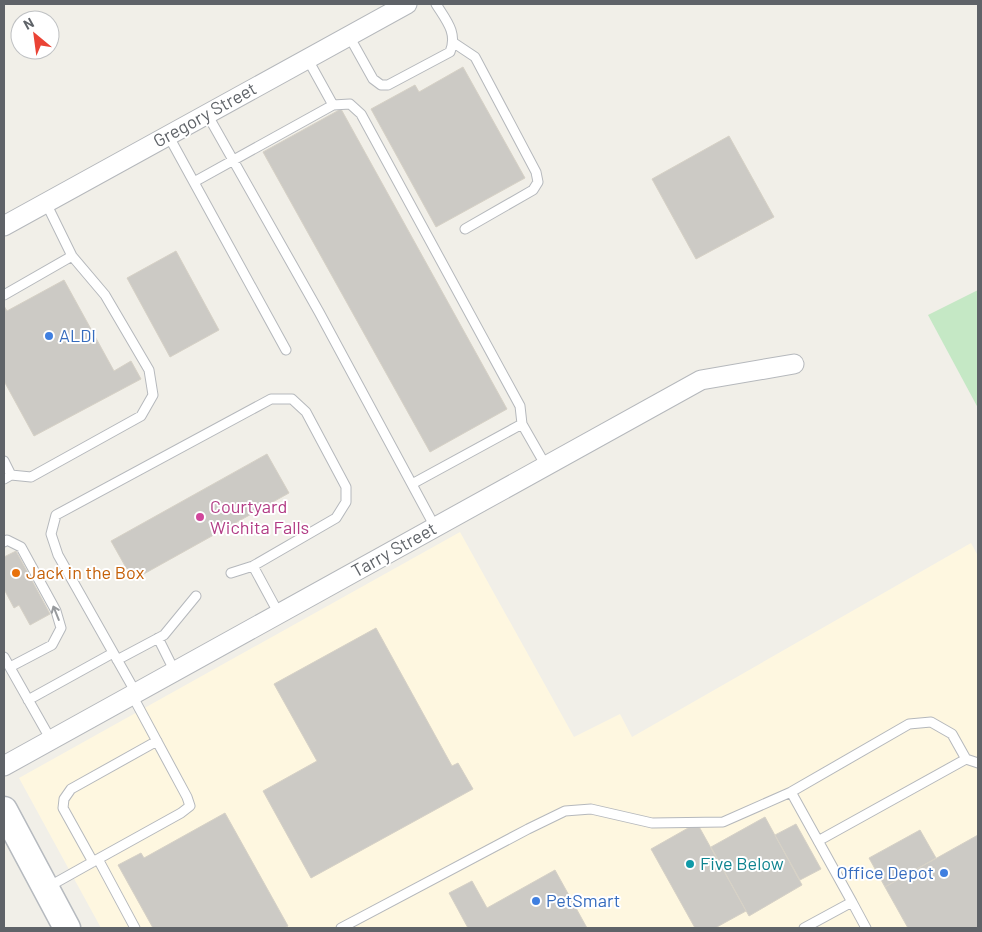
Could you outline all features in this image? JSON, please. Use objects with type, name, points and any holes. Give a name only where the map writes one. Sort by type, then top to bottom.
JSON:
[{"type":"street","name":"Gregory Street","points":[[4,226],[406,4]]},
{"type":"street","name":"Tarry Street","points":[[4,766],[702,380],[794,364]]},
{"type":"street","points":[[4,810],[67,928]]},
{"type":"lane","points":[[349,36],[373,79],[381,85],[388,85],[450,52],[454,43],[453,34],[436,4]]},
{"type":"lane","points":[[454,43],[475,58],[536,172],[538,182],[533,190],[465,229]]},
{"type":"lane","points":[[307,58],[333,105]]},
{"type":"lane","points":[[194,182],[333,105],[350,104],[361,114],[520,406],[522,424],[546,466]]},
{"type":"lane","points":[[207,114],[319,312],[435,527]]},
{"type":"lane","points":[[168,135],[286,350]]},
{"type":"lane","points":[[4,461],[8,477],[31,477],[141,416],[153,395],[149,370],[105,296],[72,256],[46,203]]},
{"type":"lane","points":[[4,295],[72,256]]},
{"type":"lane","points":[[45,888],[181,813],[190,806],[115,656],[58,555],[52,534],[56,515],[271,399],[292,399],[306,412],[346,487],[346,502],[336,518],[253,566],[231,573]]},
{"type":"lane","points":[[412,484],[522,424]]},
{"type":"lane","points":[[4,542],[7,540],[21,547],[56,611],[61,628],[52,645],[10,667]]},
{"type":"lane","points":[[253,566],[279,614]]},
{"type":"lane","points":[[28,700],[115,656],[164,635],[196,596]]},
{"type":"lane","points":[[158,638],[175,672]]},
{"type":"lane","points":[[4,657],[50,740]]},
{"type":"lane","points":[[341,928],[565,811],[591,808],[652,824],[724,822],[791,792],[909,724],[931,722],[952,734],[966,759],[978,763]]},
{"type":"lane","points":[[135,928],[96,860],[63,808],[64,799],[71,789],[157,741]]},
{"type":"lane","points":[[818,842],[966,759]]},
{"type":"lane","points":[[791,792],[866,928]]},
{"type":"lane","points":[[804,928],[852,902]]},
{"type":"shaded area","points":[[460,532],[574,737],[620,714],[632,737],[971,543],[978,556],[978,928],[101,928],[19,778]]},
{"type":"green space","points":[[978,290],[978,408],[928,315]]},
{"type":"building","points":[[463,67],[525,178],[436,227],[371,109],[415,85],[419,92]]},
{"type":"building","points":[[341,109],[507,409],[430,452],[263,152]]},
{"type":"building","points":[[729,136],[774,217],[696,259],[652,179]]},
{"type":"building","points":[[176,251],[219,330],[170,357],[127,278]]},
{"type":"building","name":"ALDI","points":[[64,280],[114,371],[131,361],[141,379],[34,436],[4,381],[4,306],[7,311]]},
{"type":"building","name":"Courtyard Wichita Falls","points":[[267,454],[289,493],[133,580],[111,541]]},
{"type":"building","name":"Jack in the Box","points":[[16,551],[50,614],[30,625],[19,605],[14,608],[4,589],[4,557]]},
{"type":"building","points":[[376,628],[452,766],[458,763],[473,789],[311,878],[263,791],[317,761],[274,684]]},
{"type":"building","points":[[225,813],[288,926],[284,928],[153,928],[118,865],[141,853],[144,858]]},
{"type":"building","points":[[765,817],[802,885],[749,916],[711,847]]},
{"type":"building","name":"Five Below","points":[[697,823],[746,911],[715,928],[695,928],[651,849]]},
{"type":"building","points":[[796,824],[821,869],[800,880],[775,835]]},
{"type":"building","points":[[920,830],[936,858],[885,887],[869,858]]},
{"type":"building","name":"Office Depot","points":[[978,835],[978,928],[908,928],[885,887]]},
{"type":"building","name":"PetSmart","points":[[555,870],[587,928],[468,928],[449,893],[472,881],[487,908]]},
{"type":"place","name":"ALDI","points":[[49,336]]},
{"type":"place","name":"Courtyard Wichita Falls","points":[[200,517]]},
{"type":"place","name":"Jack in the Box","points":[[16,573]]},
{"type":"place","name":"Five Below","points":[[690,864]]},
{"type":"place","name":"Office Depot","points":[[944,873]]},
{"type":"place","name":"PetSmart","points":[[536,901]]}]
